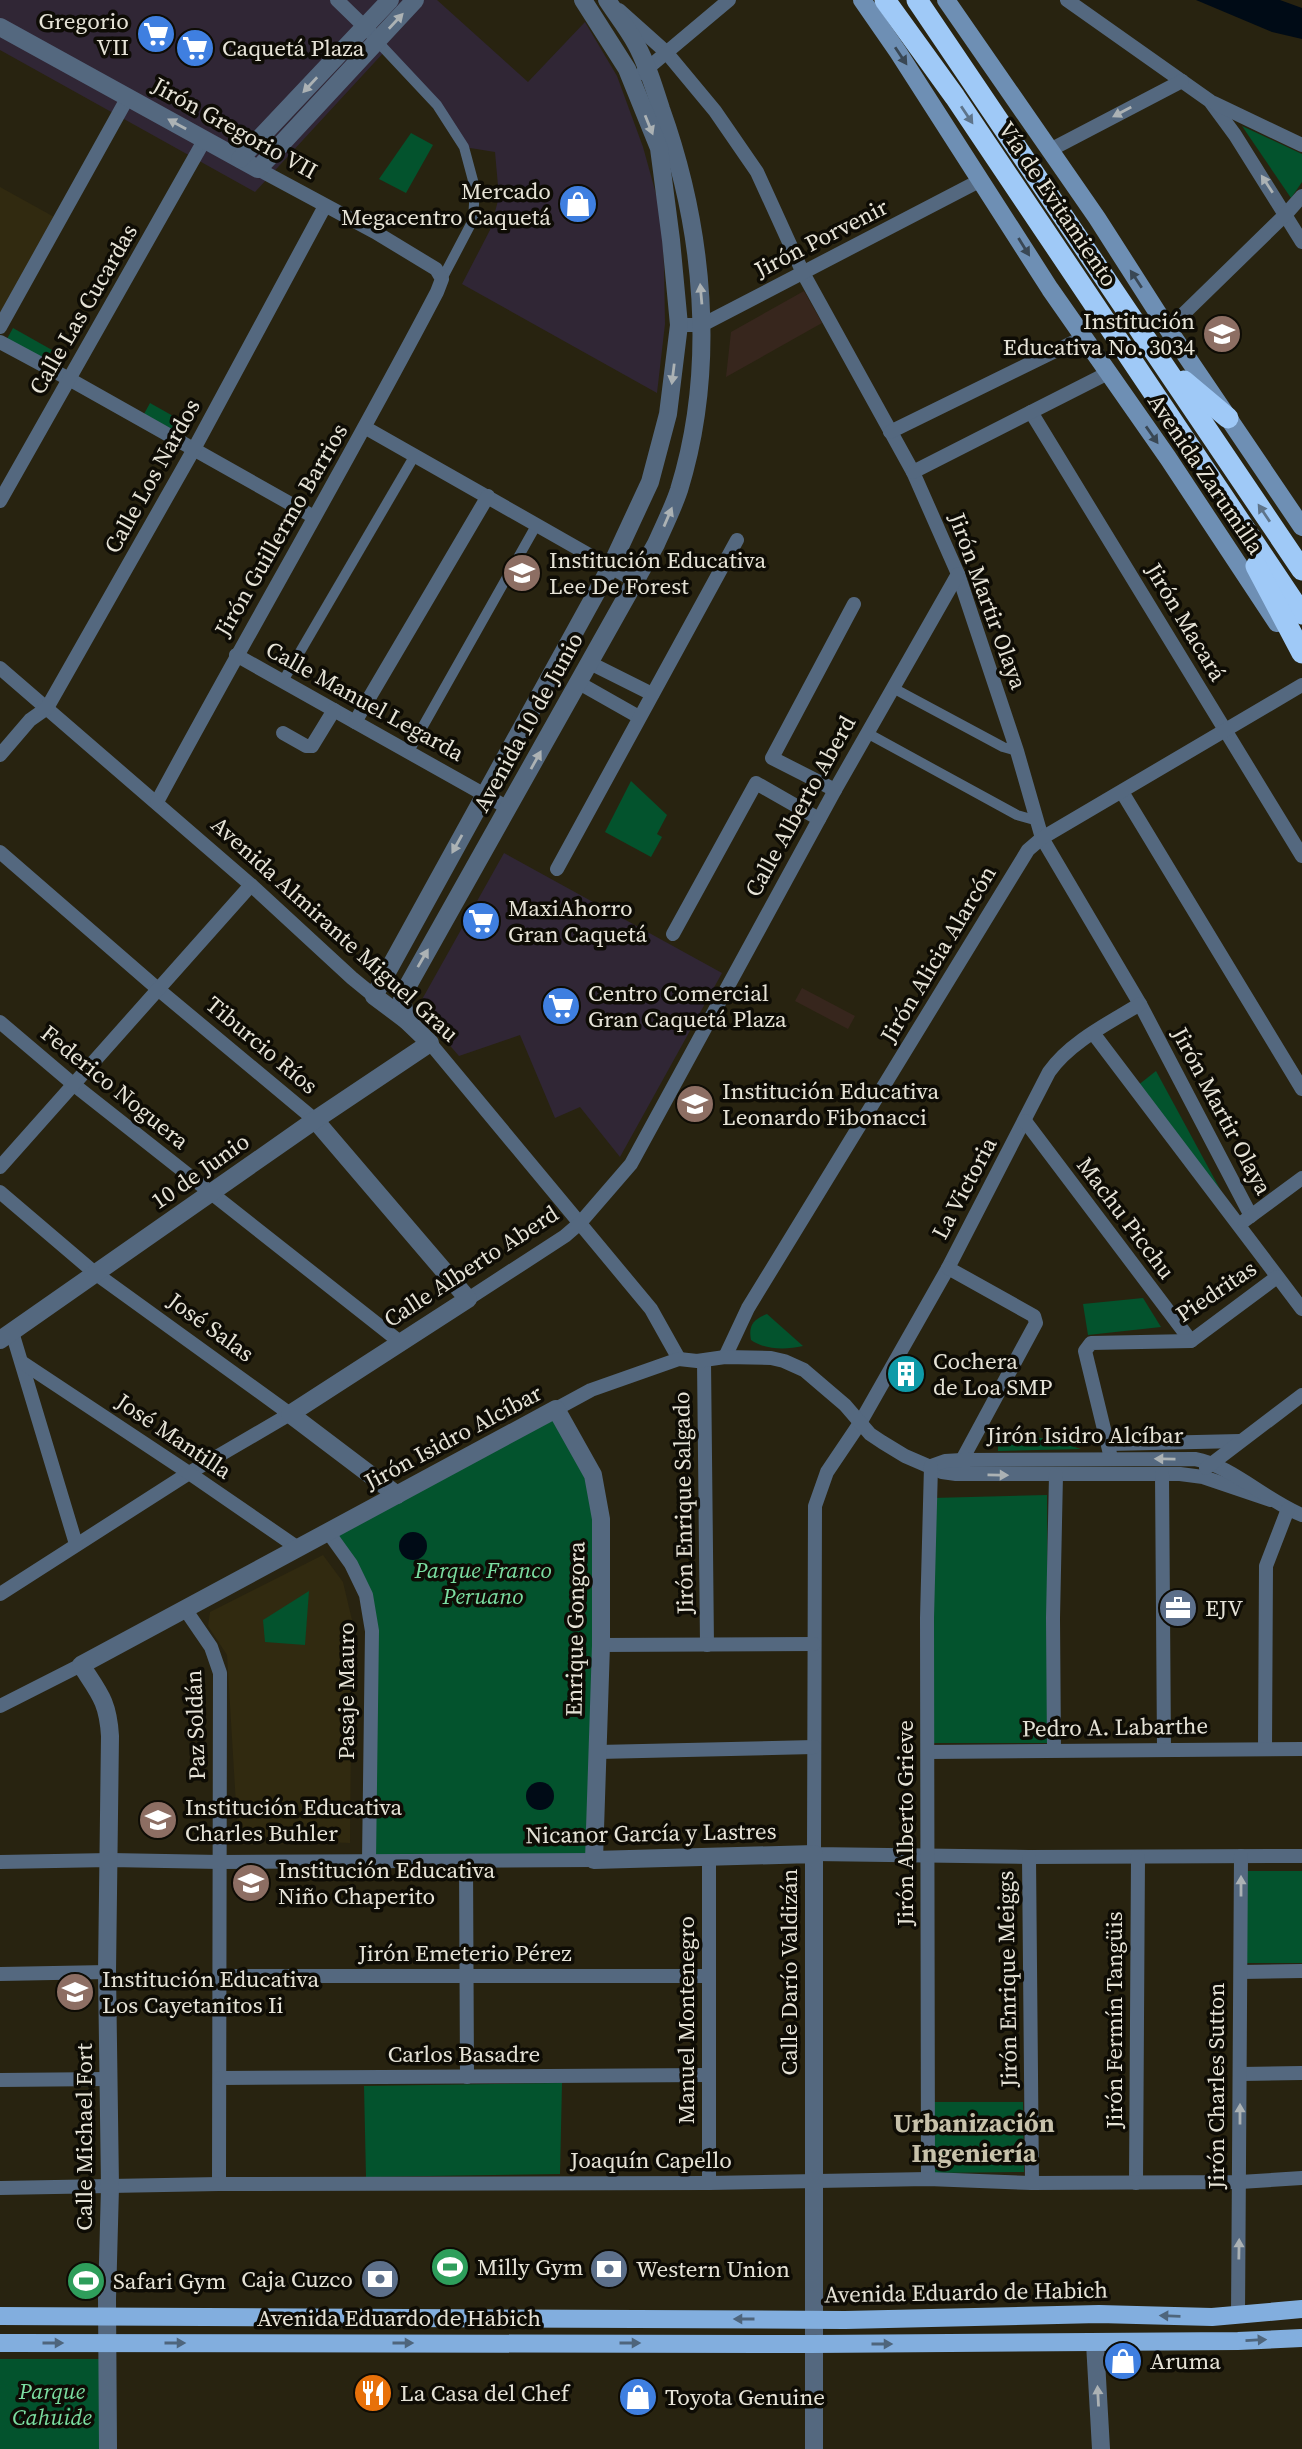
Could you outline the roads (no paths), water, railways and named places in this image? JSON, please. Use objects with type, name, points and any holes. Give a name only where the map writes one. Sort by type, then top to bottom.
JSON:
[{"type":"highway","name":"Vía de Evitamiento","points":[[885,0],[955,97],[1302,614]]},
{"type":"highway","name":"Vía de Evitamiento","points":[[917,0],[1302,570]]},
{"type":"highway","points":[[1164,364],[1228,418]]},
{"type":"highway","points":[[1230,506],[1252,558],[1302,653]]},
{"type":"main road","name":"Avenida Zarumilla","points":[[862,0],[898,51],[1050,289],[1168,458],[1302,659]]},
{"type":"main road","points":[[946,0],[1050,150],[1302,527]]},
{"type":"main road","name":"Avenida Eduardo de Habich","points":[[0,2316],[813,2320],[1099,2314],[1212,2317],[1302,2309]]},
{"type":"main road","name":"Avenida Eduardo de Habich","points":[[0,2343],[1095,2343],[1302,2338]]},
{"type":"street","points":[[337,0],[437,105],[464,147],[475,188],[473,220],[442,279]]},
{"type":"street","points":[[258,169],[371,34],[390,0]]},
{"type":"street","points":[[240,159],[371,34],[415,0]]},
{"type":"street","name":"Avenida 10 de Junio","points":[[374,996],[611,566],[650,482],[668,414],[679,325],[659,149],[627,69],[583,0]]},
{"type":"street","name":"Avenida 10 de Junio","points":[[406,1020],[402,999],[405,989],[656,544],[678,491],[697,404],[702,295],[684,186],[670,133],[647,69],[636,44],[607,0]]},
{"type":"street","name":"Jirón Martir Olaya","points":[[607,0],[666,52],[715,111],[748,157],[803,273],[913,472],[958,574],[1017,751],[1042,838],[1140,1004],[1251,1216]]},
{"type":"street","points":[[632,81],[729,0]]},
{"type":"street","points":[[1067,0],[1210,101],[1302,145]]},
{"type":"street","name":"Jirón Gregorio VII","points":[[0,27],[375,232],[436,269],[442,279]]},
{"type":"street","points":[[1050,150],[1182,81]]},
{"type":"street","points":[[0,327],[128,97]]},
{"type":"street","points":[[1210,101],[1235,135],[1302,242]]},
{"type":"street","name":"Calle Las Cucardas","points":[[0,501],[205,139]]},
{"type":"street","name":"Jirón Porvenir","points":[[679,325],[702,325],[981,180]]},
{"type":"street","points":[[1168,329],[1302,196]]},
{"type":"street","name":"Calle Los Nardos","points":[[0,755],[30,720],[47,708],[194,449],[325,206]]},
{"type":"street","name":"Jirón Guillermo Barrios","points":[[157,802],[236,655],[366,428],[438,292],[442,279]]},
{"type":"street","points":[[890,432],[1084,337]]},
{"type":"street","points":[[0,342],[314,517]]},
{"type":"street","points":[[913,472],[1108,373]]},
{"type":"street","name":"Jirón Macará","points":[[1031,412],[1302,856]]},
{"type":"street","points":[[366,428],[635,581]]},
{"type":"street","points":[[283,681],[415,455]]},
{"type":"street","points":[[650,482],[678,491]]},
{"type":"street","points":[[355,722],[488,496]]},
{"type":"street","points":[[409,751],[537,524]]},
{"type":"street","points":[[557,869],[737,540]]},
{"type":"street","name":"Calle Alberto Aberd","points":[[0,1594],[189,1473],[290,1415],[565,1236],[580,1223],[631,1164],[835,790],[958,574]]},
{"type":"street","points":[[835,790],[772,758],[854,604]]},
{"type":"street","name":"Calle Manuel Legarda","points":[[236,655],[508,807]]},
{"type":"street","points":[[590,663],[652,694]]},
{"type":"street","name":"Avenida Almirante Miguel Grau","points":[[0,668],[157,802],[352,978],[406,1020],[430,1043],[651,1309],[678,1359]]},
{"type":"street","points":[[579,682],[639,717]]},
{"type":"street","name":"Jirón Alicia Alarcón","points":[[725,1357],[748,1308],[1028,850],[1042,838],[1302,685]]},
{"type":"street","points":[[892,688],[1003,747],[1017,751]]},
{"type":"street","points":[[283,733],[306,746],[312,746],[334,710]]},
{"type":"street","points":[[867,733],[1017,815],[1038,821]]},
{"type":"street","points":[[673,934],[756,783],[819,820]]},
{"type":"street","points":[[1122,792],[1302,1089]]},
{"type":"street","name":"Tiburcio Ríos","points":[[0,852],[315,1121],[468,1299]]},
{"type":"street","points":[[0,1167],[251,885]]},
{"type":"street","name":"La Victoria","points":[[860,1423],[948,1268],[1053,1066],[1093,1033],[1140,1004]]},
{"type":"street","name":"Federico Noguera","points":[[0,1022],[73,1084],[400,1342]]},
{"type":"street","name":"Jirón Martir Olaya","points":[[1093,1033],[1302,1309]]},
{"type":"street","name":"10 de Junio","points":[[6,1336],[430,1043]]},
{"type":"street","name":"Machu Picchu","points":[[1025,1121],[1191,1341]]},
{"type":"street","points":[[1238,1225],[1302,1178]]},
{"type":"street","name":"José Salas","points":[[0,1192],[95,1273],[397,1495]]},
{"type":"street","points":[[948,1268],[1034,1316],[1036,1323],[962,1460]]},
{"type":"street","name":"Piedritas","points":[[1110,1451],[1085,1351],[1087,1346],[1091,1343],[1191,1341],[1277,1277]]},
{"type":"street","points":[[6,1336],[23,1363],[76,1544]]},
{"type":"street","name":"Jirón Isidro Alcíbar","points":[[0,1706],[591,1390],[678,1359],[704,1361],[725,1357],[771,1358],[784,1361],[804,1370],[845,1405],[882,1443],[942,1472],[1197,1476],[1271,1500]]},
{"type":"street","name":"Jirón Enrique Salgado","points":[[704,1361],[707,1645]]},
{"type":"street","name":"José Mantilla","points":[[23,1363],[298,1548]]},
{"type":"street","points":[[1197,1476],[1302,1395]]},
{"type":"street","name":"Enrique Gongora","points":[[556,1409],[593,1475],[599,1503],[601,1645],[594,1860]]},
{"type":"street","name":"Calle Darío Valdizán","points":[[814,2449],[815,1506],[827,1472],[860,1423]]},
{"type":"street","points":[[1110,1451],[1240,1441]]},
{"type":"street","name":"Jirón Isidro Alcíbar","points":[[931,1466],[946,1461],[1110,1451],[1195,1459],[1211,1463],[1295,1512]]},
{"type":"street","name":"Jirón Alberto Grieve","points":[[928,2179],[927,1618],[931,1466]]},
{"type":"street","points":[[1162,1474],[1164,1748]]},
{"type":"street","points":[[1054,1750],[1056,1475]]},
{"type":"street","points":[[1265,1749],[1266,1566],[1295,1512]]},
{"type":"street","name":"Pasaje Mauro","points":[[328,1532],[351,1564],[366,1595],[372,1631],[369,1861]]},
{"type":"street","name":"Paz Soldán","points":[[185,1609],[211,1647],[220,1673],[219,2184]]},
{"type":"street","points":[[601,1645],[814,1644]]},
{"type":"street","name":"Calle Michael Fort","points":[[80,1665],[105,1701],[109,1715],[108,2449]]},
{"type":"street","points":[[598,1752],[814,1747]]},
{"type":"street","name":"Pedro A. Labarthe","points":[[929,1752],[1164,1748],[1302,1749]]},
{"type":"street","name":"Nicanor García y Lastres","points":[[0,1863],[110,1860],[594,1860],[814,1854],[1029,1857],[1302,1856]]},
{"type":"street","name":"Manuel Montenegro","points":[[709,1856],[709,2183]]},
{"type":"street","name":"Jirón Charles Sutton","points":[[1238,2315],[1241,1856]]},
{"type":"street","name":"Jirón Enrique Meiggs","points":[[1029,1857],[1032,2183]]},
{"type":"street","name":"Jirón Fermín Tangüis","points":[[1136,2183],[1138,1857]]},
{"type":"street","points":[[466,1861],[467,2077]]},
{"type":"street","points":[[1241,1972],[1302,1971]]},
{"type":"street","points":[[0,1974],[107,1972]]},
{"type":"street","name":"Jirón Emeterio Pérez","points":[[220,1976],[709,1976]]},
{"type":"street","points":[[1241,2074],[1302,2073]]},
{"type":"street","name":"Carlos Basadre","points":[[220,2078],[709,2075]]},
{"type":"street","points":[[0,2080],[109,2079]]},
{"type":"street","name":"Joaquín Capello","points":[[0,2188],[928,2179],[1136,2183],[1240,2182],[1302,2178]]},
{"type":"street","points":[[1095,2343],[1101,2449]]},
{"type":"place","name":"Gregorio VII","points":[[156,34]]},
{"type":"place","name":"Caquetá Plaza","points":[[195,48]]},
{"type":"place","name":"Mercado Megacentro Caquetá","points":[[578,204]]},
{"type":"place","name":"Institución Educativa No. 3034","points":[[1222,334]]},
{"type":"place","name":"Institución Educativa Lee De Forest","points":[[522,573]]},
{"type":"place","name":"MaxiAhorro Gran Caquetá","points":[[481,921]]},
{"type":"place","name":"Centro Comercial Gran Caquetá Plaza","points":[[561,1006]]},
{"type":"place","name":"Institución Educativa Leonardo Fibonacci","points":[[695,1104]]},
{"type":"place","name":"Cochera de Loa SMP","points":[[906,1374]]},
{"type":"place","name":"EJV","points":[[1178,1608]]},
{"type":"place","name":"Institución Educativa Charles Buhler","points":[[158,1820]]},
{"type":"place","name":"Institución Educativa Niño Chaperito","points":[[251,1883]]},
{"type":"place","name":"Institución Educativa Los Cayetanitos Ii","points":[[75,1992]]},
{"type":"place","name":"Milly Gym","points":[[450,2267]]},
{"type":"place","name":"Western Union","points":[[609,2269]]},
{"type":"place","name":"Caja Cuzco","points":[[380,2279]]},
{"type":"place","name":"Safari Gym","points":[[86,2281]]},
{"type":"place","name":"Aruma","points":[[1123,2361]]},
{"type":"place","name":"La Casa del Chef","points":[[373,2393]]},
{"type":"place","name":"Toyota Genuine","points":[[638,2397]]},
{"type":"district","name":"Urbanización Ingeniería","points":[[974,2138]]},
{"type":"park label","name":"Parque Franco Peruano","points":[[483,1583]]},
{"type":"park label","name":"Parque Cahuide","points":[[52,2404]]}]
